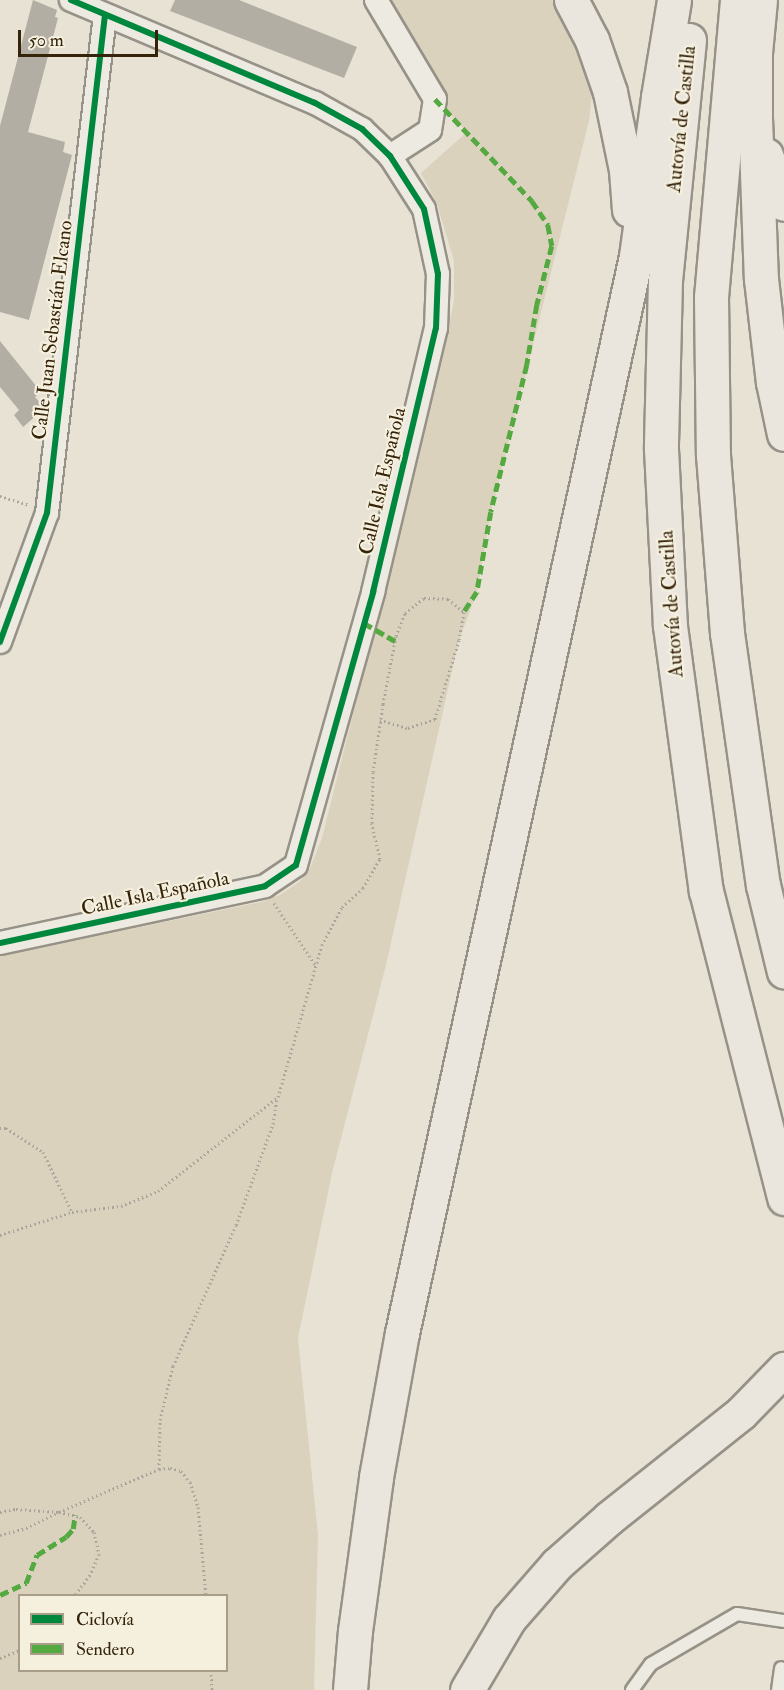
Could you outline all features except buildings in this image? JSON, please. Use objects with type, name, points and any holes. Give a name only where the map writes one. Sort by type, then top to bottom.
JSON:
[{"type":"highway","points":[[571,0],[592,40],[610,92],[626,170],[628,226],[615,354]]},
{"type":"highway","points":[[350,1690],[355,1631],[376,1476],[402,1333],[636,256],[674,0]]},
{"type":"highway","name":"Autovía de Castilla","points":[[696,0],[683,79],[664,280],[661,449],[670,626],[706,891],[784,1198]]},
{"type":"highway","points":[[736,0],[711,297],[713,455],[727,633],[763,885],[784,972]]},
{"type":"highway","points":[[760,0],[755,53],[755,118],[761,279],[773,382],[784,434]]},
{"type":"highway","points":[[755,118],[774,183],[784,204]]},
{"type":"highway","points":[[467,1690],[509,1619],[557,1564],[609,1518],[741,1413],[784,1369]]},
{"type":"street","name":"Calle Isla Española","points":[[0,943],[265,886],[296,865],[373,592],[436,328],[438,274],[424,209],[390,156],[362,129],[315,104],[71,0]]},
{"type":"street","points":[[376,0],[435,99],[430,130],[390,156]]},
{"type":"street","name":"Calle Juan Sebastián Elcano","points":[[0,642],[47,513],[105,15]]},
{"type":"lane","points":[[632,1690],[651,1664],[737,1614],[784,1621]]},
{"type":"lane","points":[[778,1690],[782,1668]]},
{"type":"path","points":[[0,496],[47,513]]},
{"type":"path","points":[[159,1469],[160,1420],[173,1366],[236,1225],[273,1124],[278,1097],[322,945],[342,907],[363,888],[380,859],[372,822],[373,772],[380,720],[396,636],[405,614],[424,598],[448,599],[464,612],[459,640],[435,719],[407,728],[380,720]]},
{"type":"path","points":[[265,886],[278,911],[300,940],[315,966]]},
{"type":"path","points":[[0,1235],[72,1212],[121,1206],[158,1191],[278,1097]]},
{"type":"path","points":[[0,1128],[6,1128],[43,1152],[72,1212]]},
{"type":"path","points":[[0,1535],[27,1528],[159,1469],[170,1468],[181,1471],[190,1482],[198,1507],[206,1594]]},
{"type":"path","points":[[0,1512],[16,1509],[80,1516],[94,1532],[99,1554],[90,1575],[76,1594]]},
{"type":"path","points":[[0,1658],[18,1651]]},
{"type":"path","points":[[211,1672],[212,1690]]},
{"type":"shaded area","points":[[370,0],[552,0],[565,21],[593,83],[589,121],[491,512],[477,592],[459,640],[386,965],[332,1173],[298,1338],[318,1535],[314,1690],[0,1690],[0,956],[261,902],[280,895],[299,882],[310,868],[322,838],[439,371],[454,301],[454,261],[437,204],[421,173],[467,132],[435,99]]},
{"type":"marked path","points":[[435,99],[532,201],[548,225],[552,246],[537,305],[527,365],[491,512],[477,592],[464,612]]},
{"type":"marked path","points":[[364,623],[395,641]]},
{"type":"marked path","points":[[0,1595],[26,1583],[37,1555],[66,1537],[73,1529],[75,1515]]},
{"type":"cycle path","points":[[0,943],[265,886],[296,865],[373,592],[436,328],[438,274],[424,209],[390,156],[362,129],[315,103],[71,0]]},
{"type":"cycle path","points":[[0,642],[47,513],[105,15]]}]
